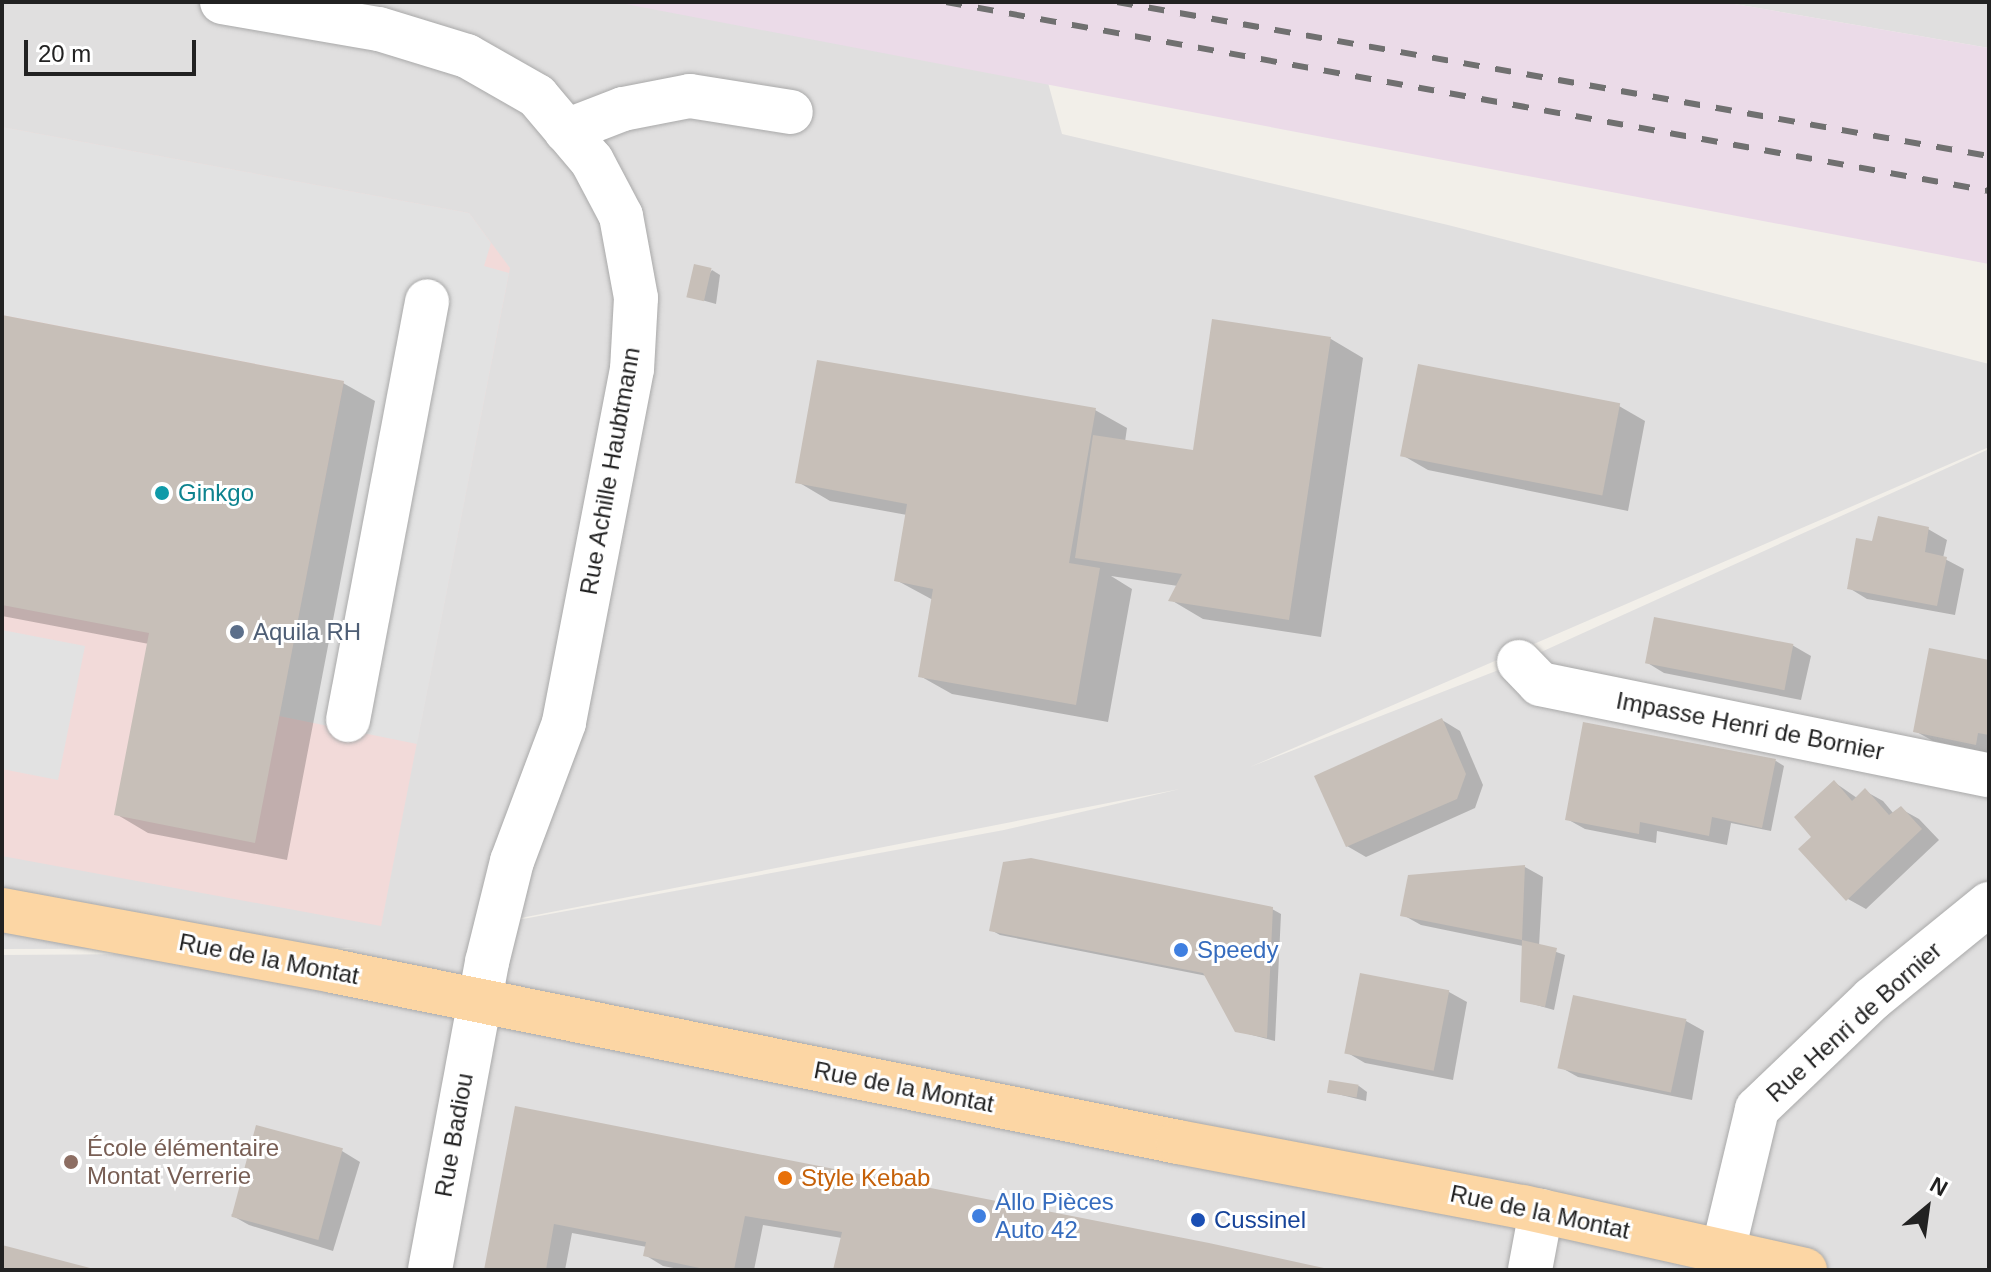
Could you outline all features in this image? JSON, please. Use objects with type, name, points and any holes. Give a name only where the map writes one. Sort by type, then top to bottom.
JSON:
[{"type":"main road","name":"Rue de la Montat","points":[[2,910],[1541,1211],[1805,1270]]},
{"type":"street","name":"Rue Achille Haubtmann","points":[[222,2],[379,29],[467,56],[537,96],[592,161],[621,216],[636,298],[632,369],[564,723],[512,861],[479,1001]]},
{"type":"street","points":[[566,131],[623,109],[690,96],[791,112]]},
{"type":"street","points":[[348,720],[427,301]]},
{"type":"street","name":"Impasse Henri de Bornier","points":[[1519,662],[1540,684],[1989,775]]},
{"type":"street","name":"Rue Henri de Bornier","points":[[1723,1251],[1757,1109],[1872,999],[1989,904]]},
{"type":"street","name":"Rue Badiou","points":[[430,1270],[479,1001]]},
{"type":"street","points":[[1530,1270],[1541,1211]]},
{"type":"shaded area","points":[[2,2],[1026,2],[1062,134],[1448,225],[1989,364],[1989,447],[1250,767],[1519,662],[1989,449],[1989,1270],[2,1270],[2,955],[314,953],[355,948],[2,949]],"holes":[[[1180,789],[1004,830],[480,927]]]},
{"type":"shaded area","points":[[615,2],[1723,2],[1989,48],[1989,264]]},
{"type":"shaded area","points":[[1723,2],[1989,2],[1989,48]]},
{"type":"shaded area","points":[[2,127],[469,213],[510,268],[381,926],[2,856]]},
{"type":"shaded area","points":[[2,127],[469,213],[491,243],[484,266],[509,273],[417,744],[279,716],[344,381],[2,315]]},
{"type":"shaded area","points":[[2,630],[85,646],[58,780],[2,769]]},
{"type":"building","points":[[694,264],[712,268],[704,301],[686,297]]},
{"type":"building","name":"Ginkgo","points":[[2,315],[344,381],[255,843],[114,815],[149,633],[2,605]]},
{"type":"building","points":[[1212,319],[1331,337],[1289,620],[1168,601],[1182,574],[1075,558],[1093,435],[1193,450]]},
{"type":"building","points":[[817,360],[1096,408],[1069,563],[1100,568],[1076,705],[918,677],[933,589],[894,581],[907,504],[795,483]]},
{"type":"building","points":[[1418,364],[1620,403],[1602,496],[1400,456]]},
{"type":"building","points":[[1878,516],[1929,527],[1925,552],[1947,557],[1937,606],[1847,589],[1856,538],[1872,541]]},
{"type":"building","points":[[1654,617],[1793,644],[1784,690],[1645,663]]},
{"type":"building","points":[[1929,648],[1989,660],[1989,735],[1978,733],[1976,745],[1913,732]]},
{"type":"building","points":[[1442,718],[1466,774],[1457,799],[1346,847],[1314,776]]},
{"type":"building","points":[[1583,722],[1776,759],[1762,828],[1712,817],[1709,836],[1640,822],[1639,834],[1565,820]]},
{"type":"building","points":[[1834,780],[1852,801],[1865,788],[1889,815],[1901,806],[1922,829],[1846,901],[1798,849],[1811,837],[1794,817]]},
{"type":"building","name":"Speedy","points":[[1031,858],[1273,907],[1267,1038],[1235,1032],[1203,973],[989,931],[1003,862]]},
{"type":"building","points":[[1525,865],[1522,940],[1400,916],[1408,875]]},
{"type":"building","points":[[1522,940],[1557,948],[1545,1007],[1520,1002]]},
{"type":"building","points":[[1360,973],[1449,990],[1434,1071],[1344,1053]]},
{"type":"building","points":[[1573,995],[1686,1019],[1671,1092],[1557,1068]]},
{"type":"building","points":[[1329,1080],[1359,1085],[1357,1098],[1327,1093]]},
{"type":"building","points":[[515,1106],[1333,1270],[833,1270],[842,1232],[745,1216],[734,1270],[709,1270],[643,1256],[646,1242],[554,1224],[546,1270],[484,1270]]},
{"type":"building","points":[[256,1125],[343,1148],[318,1240],[231,1217]]},
{"type":"building","points":[[2,1245],[94,1269],[94,1270],[2,1270]]},
{"type":"railway","points":[[946,2],[1989,191]]},
{"type":"railway","points":[[1117,2],[1989,156]]},
{"type":"place","name":"Ginkgo","points":[[162,493]]},
{"type":"place","name":"Aquila RH","points":[[237,632]]},
{"type":"place","name":"Speedy","points":[[1181,950]]},
{"type":"place","name":"École élémentaire Montat Verrerie","points":[[71,1162]]},
{"type":"place","name":"Style Kebab","points":[[785,1178]]},
{"type":"place","name":"Allo Pièces Auto 42","points":[[979,1216]]},
{"type":"place","name":"Cussinel","points":[[1198,1220]]}]
